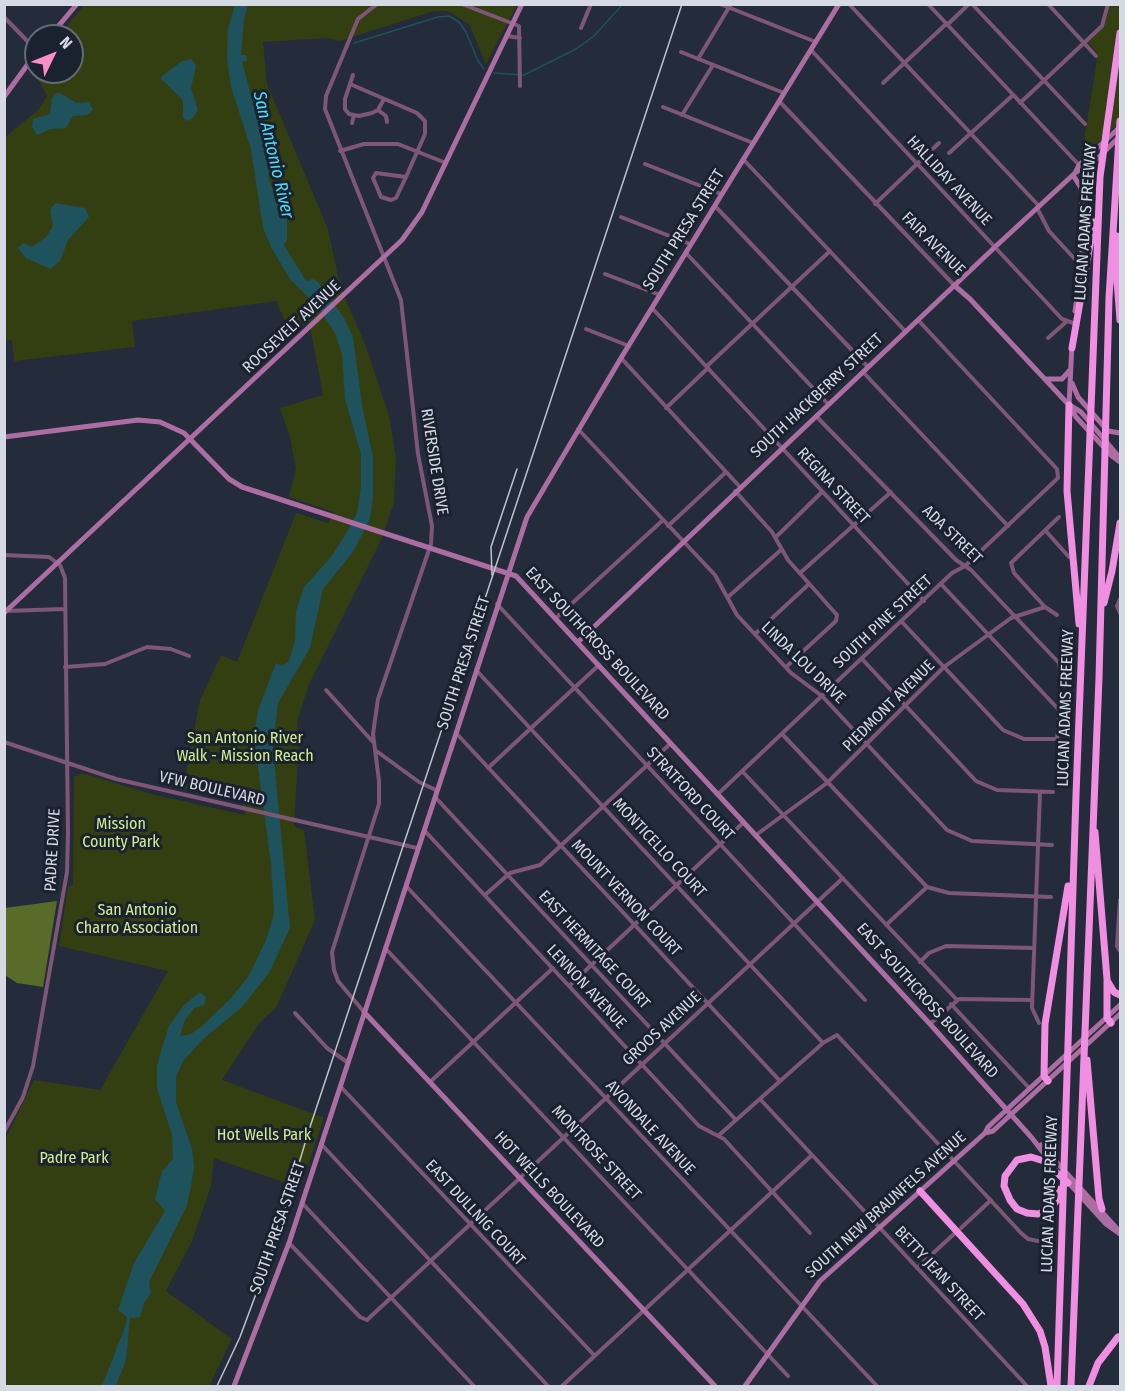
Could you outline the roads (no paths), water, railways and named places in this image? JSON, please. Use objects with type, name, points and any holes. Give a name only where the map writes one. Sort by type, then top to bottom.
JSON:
[{"type":"highway","name":"LUCIAN ADAMS FREEWAY","points":[[1057,1386],[1099,189],[1120,33]]},
{"type":"highway","name":"LUCIAN ADAMS FREEWAY","points":[[1071,1386],[1100,614],[1103,471],[1116,161],[1120,121]]},
{"type":"highway","points":[[1115,184],[1120,320]]},
{"type":"highway","points":[[1072,348],[1099,189]]},
{"type":"highway","points":[[1069,405],[1067,491],[1081,654]]},
{"type":"highway","points":[[1100,614],[1112,571],[1120,523]]},
{"type":"highway","points":[[1048,1078],[1047,1005],[1067,904],[1071,838],[1076,809]]},
{"type":"highway","points":[[1092,818],[1109,1021]]},
{"type":"highway","points":[[1107,979],[1111,989],[1120,995]]},
{"type":"highway","points":[[1085,1005],[1088,1090],[1102,1209]]},
{"type":"highway","points":[[1065,1148],[1057,1200],[1043,1213],[1022,1212],[1005,1191],[1004,1181],[1008,1169],[1017,1160],[1025,1157],[1038,1158],[1050,1164],[1068,1183]]},
{"type":"highway","points":[[920,1191],[1023,1304],[1040,1331],[1051,1386]]},
{"type":"highway","points":[[1089,1386],[1098,1363],[1120,1337]]},
{"type":"main road","name":"ROOSEVELT AVENUE","points":[[5,612],[348,294],[384,259],[414,225],[522,4]]},
{"type":"main road","name":"SOUTH PRESA STREET","points":[[234,1386],[289,1243],[507,573],[533,504],[690,244],[839,4]]},
{"type":"main road","points":[[59,24],[73,6]]},
{"type":"main road","points":[[4,97],[24,69]]},
{"type":"main road","name":"SOUTH HACKBERRY STREET","points":[[578,642],[685,543],[781,447],[1074,174],[1120,127]]},
{"type":"main road","name":"SOUTH HACKBERRY STREET","points":[[1081,167],[1120,136]]},
{"type":"main road","points":[[1069,405],[1072,348],[1070,322],[1082,267],[1082,192],[1074,174]]},
{"type":"main road","name":"FAIR AVENUE","points":[[955,286],[970,299],[1069,405],[1081,412],[1120,460]]},
{"type":"main road","points":[[1045,379],[1062,379],[1071,369]]},
{"type":"main road","points":[[1070,379],[1076,394],[1108,431],[1120,433]]},
{"type":"main road","name":"EAST SOUTHCROSS BOULEVARD","points":[[4,437],[147,420],[175,426],[192,439],[229,479],[242,488],[520,579],[930,1024],[1032,1138],[1050,1164]]},
{"type":"main road","name":"SOUTH NEW BRAUNFELS AVENUE","points":[[745,1386],[824,1276],[1099,1034],[1120,1005]]},
{"type":"main road","name":"HOT WELLS BOULEVARD","points":[[364,1012],[715,1386]]},
{"type":"main road","name":"SOUTH NEW BRAUNFELS AVENUE","points":[[1048,1078],[1053,1067],[1099,1025],[1120,1014]]},
{"type":"main road","name":"EAST SOUTHCROSS BOULEVARD","points":[[1032,1138],[1051,1153],[1102,1209],[1120,1233]]},
{"type":"main road","name":"EAST SOUTHCROSS BOULEVARD","points":[[1068,1183],[1092,1209],[1120,1233]]},
{"type":"street","name":"RIVERSIDE DRIVE","points":[[364,1012],[342,987],[334,970],[332,956],[369,837],[379,796],[373,742],[378,699],[429,549],[432,518],[420,465],[400,295],[326,115],[325,103],[358,19],[377,4]]},
{"type":"street","points":[[462,4],[514,22],[519,27],[520,86]]},
{"type":"street","points":[[581,28],[591,4]]},
{"type":"street","points":[[720,4],[730,6],[816,42]]},
{"type":"street","points":[[849,4],[1038,207],[1049,231],[1082,267]]},
{"type":"street","points":[[928,4],[1081,167]]},
{"type":"street","points":[[883,83],[971,4],[1085,124]]},
{"type":"street","points":[[1048,4],[1096,56]]},
{"type":"street","points":[[1020,103],[1102,26],[1108,4]]},
{"type":"street","points":[[698,58],[730,6]]},
{"type":"street","points":[[4,17],[24,39]]},
{"type":"street","points":[[507,36],[520,38]]},
{"type":"street","name":"HALLIDAY AVENUE","points":[[811,50],[995,247],[1070,322]]},
{"type":"street","points":[[681,52],[784,93]]},
{"type":"street","points":[[682,115],[713,65]]},
{"type":"street","points":[[353,75],[344,106],[347,112],[354,115],[368,115],[378,110],[384,99]]},
{"type":"street","points":[[350,84],[423,118],[427,130],[406,177],[396,198],[391,200],[381,197],[373,178],[376,173],[406,177]]},
{"type":"street","points":[[949,153],[1012,95]]},
{"type":"street","name":"FAIR AVENUE","points":[[779,101],[874,204],[955,286]]},
{"type":"street","points":[[663,107],[753,143]]},
{"type":"street","points":[[378,110],[386,116],[387,122]]},
{"type":"street","points":[[352,123],[354,115]]},
{"type":"street","points":[[340,151],[375,142],[398,144],[446,163]]},
{"type":"street","points":[[874,204],[939,143]]},
{"type":"street","points":[[743,159],[906,332]]},
{"type":"street","points":[[645,164],[722,194]]},
{"type":"street","points":[[715,205],[1008,526]]},
{"type":"street","points":[[621,217],[690,244]]},
{"type":"street","points":[[666,408],[830,251]]},
{"type":"street","points":[[686,252],[828,404]]},
{"type":"street","points":[[605,274],[660,295]]},
{"type":"street","name":"REGINA STREET","points":[[652,308],[924,601]]},
{"type":"street","name":"SOUTH PINE STREET","points":[[718,793],[941,584],[965,566],[1058,480],[1057,469],[918,320]]},
{"type":"street","points":[[1048,338],[1070,322]]},
{"type":"street","points":[[586,329],[628,346]]},
{"type":"street","points":[[621,358],[726,472],[776,537],[800,573],[836,612],[837,617],[786,668]]},
{"type":"street","name":"ADA STREET","points":[[815,415],[1059,663],[1061,678]]},
{"type":"street","name":"LINDA LOU DRIVE","points":[[578,429],[716,577],[738,615],[786,668],[822,696],[943,827],[956,836],[972,842],[1052,844]]},
{"type":"street","points":[[668,526],[726,472]]},
{"type":"street","points":[[776,537],[822,492]]},
{"type":"street","points":[[800,573],[891,492]]},
{"type":"street","points":[[1057,615],[1045,607],[1013,571],[1011,563],[1059,518]]},
{"type":"street","points":[[556,618],[663,520]]},
{"type":"street","points":[[1045,530],[1070,557]]},
{"type":"street","points":[[728,597],[782,549]]},
{"type":"street","points":[[4,555],[49,557],[58,563]]},
{"type":"street","name":"PADRE DRIVE","points":[[4,1132],[23,1097],[33,1065],[65,884],[68,847],[64,578],[58,563]]},
{"type":"street","points":[[755,634],[809,584]]},
{"type":"street","points":[[901,621],[1001,728],[1018,737],[1058,740],[1060,711],[941,584]]},
{"type":"street","points":[[1119,601],[1120,613]]},
{"type":"street","name":"STRATFORD COURT","points":[[497,604],[865,1000]]},
{"type":"street","name":"PIEDMONT AVENUE","points":[[756,835],[785,817],[827,783],[868,745],[944,667],[1015,616],[1045,607]]},
{"type":"street","points":[[5,612],[64,609]]},
{"type":"street","points":[[65,667],[99,665],[147,647],[171,649],[189,656]]},
{"type":"street","points":[[862,659],[981,784],[997,790],[1053,792]]},
{"type":"street","points":[[488,768],[599,665]]},
{"type":"street","name":"MONTICELLO COURT","points":[[476,669],[824,1043]]},
{"type":"street","points":[[326,690],[373,742]]},
{"type":"street","name":"MOUNT VERNON COURT","points":[[455,732],[780,1081]]},
{"type":"street","points":[[782,734],[927,887],[949,893],[1051,897]]},
{"type":"street","name":"VFW BOULEVARD","points":[[4,742],[122,781],[417,848]]},
{"type":"street","points":[[484,896],[508,875],[537,867],[672,743]]},
{"type":"street","name":"EAST HERMITAGE COURT","points":[[374,749],[435,793],[508,875],[736,1120]]},
{"type":"street","points":[[742,771],[957,1000]]},
{"type":"street","points":[[1039,1023],[1032,1008],[1032,1000],[1040,792]]},
{"type":"street","points":[[569,986],[745,822]]},
{"type":"street","name":"LENNON AVENUE","points":[[423,829],[702,1129],[718,1136],[810,1233]]},
{"type":"street","name":"GROOS AVENUE","points":[[289,1243],[360,1317],[367,1320],[843,878]]},
{"type":"street","name":"AVONDALE AVENUE","points":[[405,885],[877,1386]]},
{"type":"street","points":[[886,925],[927,887]]},
{"type":"street","points":[[1120,900],[1117,945],[1120,951]]},
{"type":"street","points":[[920,962],[929,953],[946,946],[1034,948]]},
{"type":"street","name":"MONTROSE STREET","points":[[385,947],[789,1376]]},
{"type":"street","points":[[430,1083],[553,969]]},
{"type":"street","points":[[930,1024],[957,1000],[1032,1000]]},
{"type":"street","points":[[951,1004],[1032,1091]]},
{"type":"street","points":[[295,1013],[327,1048],[347,1062]]},
{"type":"street","points":[[718,1136],[824,1043],[834,1035],[840,1036],[1025,1237],[1038,1241]]},
{"type":"street","name":"EAST DULLNIG COURT","points":[[339,1086],[594,1355]]},
{"type":"street","name":"BETTY JEAN STREET","points":[[760,1099],[1027,1386]]},
{"type":"street","points":[[320,1144],[548,1386]]},
{"type":"street","points":[[561,1386],[812,1155]]},
{"type":"street","points":[[961,1228],[991,1200]]},
{"type":"street","points":[[302,1203],[474,1386]]},
{"type":"street","points":[[917,1268],[954,1234]]},
{"type":"waterway","points":[[494,73],[524,75],[576,49],[594,36],[623,4]]},
{"type":"waterway","points":[[354,43],[438,17],[449,16],[459,22],[466,32],[478,61],[484,69]]},
{"type":"railway","points":[[217,1386],[240,1337],[276,1240],[309,1130],[682,4]]},
{"type":"railway","points":[[492,575],[491,547],[517,469]]},
{"type":"water label","name":"San Antonio River","points":[[273,155]]},
{"type":"park label","name":"San Antonio River Walk - Mission Reach","points":[[245,748]]},
{"type":"park label","name":"Mission County Park","points":[[121,834]]},
{"type":"park label","name":"San Antonio Charro Association","points":[[137,920]]},
{"type":"park label","name":"Hot Wells Park","points":[[264,1136]]},
{"type":"park label","name":"Padre Park","points":[[74,1159]]}]
